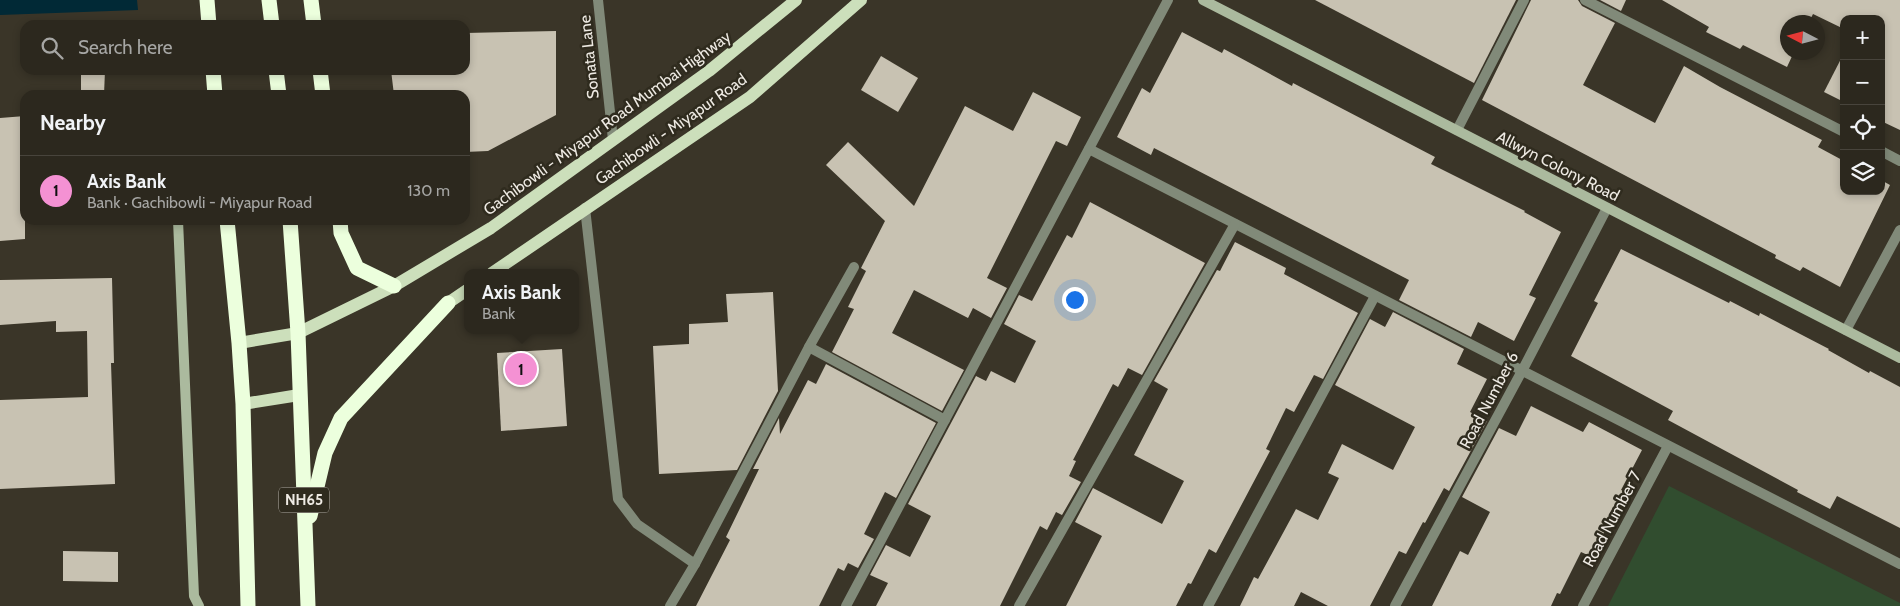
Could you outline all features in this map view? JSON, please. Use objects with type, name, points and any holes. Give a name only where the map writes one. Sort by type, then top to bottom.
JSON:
[{"type":"highway","points":[[207,0],[209,20]]},
{"type":"highway","points":[[269,0],[271,20]]},
{"type":"highway","points":[[311,0],[313,20]]},
{"type":"highway","points":[[213,75],[215,90]]},
{"type":"highway","points":[[277,75],[278,90]]},
{"type":"highway","points":[[321,75],[322,90]]},
{"type":"highway","points":[[227,225],[243,404],[248,606]]},
{"type":"highway","name":"NH65","points":[[290,225],[298,333],[308,606]]},
{"type":"highway","points":[[340,225],[341,233],[357,268],[394,286]]},
{"type":"highway","points":[[306,537],[325,452],[341,418],[448,303]]},
{"type":"main road","name":"Gachibowli - Miyapur Road Mumbai Highway","points":[[239,343],[298,333],[394,286],[491,228],[709,71],[796,0]]},
{"type":"main road","name":"Gachibowli - Miyapur Road","points":[[498,269],[750,96],[861,0]]},
{"type":"main road","points":[[448,303],[464,292]]},
{"type":"main road","points":[[243,404],[299,395]]},
{"type":"street","name":"Sonata Lane","points":[[598,0],[613,140]]},
{"type":"street","points":[[846,606],[1168,0]]},
{"type":"street","name":"Allwyn Colony Road","points":[[1203,0],[1900,358]]},
{"type":"street","points":[[1457,130],[1524,0]]},
{"type":"street","points":[[1586,0],[1840,130]]},
{"type":"street","points":[[1089,149],[1900,564]]},
{"type":"street","points":[[1885,154],[1900,161]]},
{"type":"street","points":[[585,208],[618,499],[637,524],[695,564]]},
{"type":"street","name":"Road Number 6","points":[[1395,606],[1522,371],[1607,208]]},
{"type":"street","points":[[1020,606],[1235,224]]},
{"type":"street","points":[[178,225],[194,596],[199,606]]},
{"type":"street","points":[[1846,330],[1900,230]]},
{"type":"street","points":[[670,606],[695,564],[809,346],[854,267]]},
{"type":"street","points":[[1208,606],[1375,296]]},
{"type":"street","points":[[809,346],[945,420]]},
{"type":"street","name":"Road Number 7","points":[[1583,606],[1668,446]]},
{"type":"green space","points":[[1669,486],[1900,603],[1900,606],[1608,606]]},
{"type":"water","points":[[0,0],[137,0],[138,10],[0,15]]},
{"type":"building","points":[[1315,0],[1516,0],[1474,83]]},
{"type":"building","points":[[1531,0],[1578,0],[1582,6],[1615,23],[1583,85],[1655,123],[1684,66],[1822,140],[1818,147],[1840,159],[1840,195],[1885,195],[1885,182],[1890,185],[1840,287],[1803,267],[1800,271],[1775,258],[1776,255],[1482,100]]},
{"type":"building","points":[[1600,0],[1626,0],[1621,11]]},
{"type":"building","points":[[1662,0],[1900,0],[1900,130],[1885,123],[1885,15],[1840,15],[1840,27],[1825,20],[1825,15],[1780,15],[1780,60],[1790,60],[1787,67],[1743,45],[1740,49],[1706,32],[1709,27]]},
{"type":"building","points":[[556,31],[556,115],[488,151],[470,152],[470,90],[393,90],[392,75],[470,75],[470,33]]},
{"type":"building","points":[[1182,32],[1222,53],[1224,49],[1292,86],[1293,83],[1435,157],[1431,164],[1525,211],[1561,232],[1529,295],[1536,298],[1514,341],[1478,322],[1471,337],[1399,300],[1409,280],[1154,148],[1151,155],[1117,137],[1142,88],[1150,93]]},
{"type":"building","points":[[881,56],[918,78],[898,112],[861,90]]},
{"type":"building","points":[[1840,61],[1840,100],[1824,92]]},
{"type":"building","points":[[81,75],[105,75],[104,90],[81,90]]},
{"type":"building","points":[[1033,92],[1081,117],[1067,146],[1056,141],[987,278],[1007,288],[991,318],[973,308],[968,318],[914,290],[892,333],[964,370],[942,411],[832,352],[854,309],[848,307],[866,271],[861,268],[885,221],[826,165],[848,142],[914,206],[965,106],[1013,131]]},
{"type":"building","points":[[20,116],[20,225],[25,225],[25,239],[0,241],[0,118]]},
{"type":"building","points":[[1090,202],[1205,263],[1142,375],[1128,368],[1118,387],[1113,384],[1073,460],[1076,461],[1069,476],[1081,482],[1062,515],[1056,512],[1047,530],[1040,526],[1000,606],[876,606],[888,583],[870,575],[886,545],[910,557],[931,516],[908,504],[976,376],[986,381],[991,371],[1015,383],[1036,341],[1004,324],[1019,295],[1032,301],[1067,235],[1072,238]]},
{"type":"building","points":[[1235,242],[1286,268],[1284,274],[1358,313],[1323,379],[1314,375],[1294,412],[1286,408],[1266,449],[1270,451],[1216,553],[1209,549],[1191,584],[1188,583],[1176,606],[1066,606],[1102,536],[1075,522],[1093,488],[1162,524],[1184,481],[1134,455],[1168,389],[1154,381],[1217,270],[1220,271]]},
{"type":"building","points":[[1621,249],[1729,303],[1730,301],[1759,316],[1760,313],[1829,349],[1869,373],[1870,371],[1900,387],[1900,528],[1837,496],[1830,509],[1797,492],[1798,490],[1668,420],[1673,411],[1571,356],[1598,303],[1594,301]]},
{"type":"building","points":[[112,278],[114,363],[111,363],[115,484],[0,489],[0,400],[88,397],[87,331],[56,332],[56,321],[0,325],[0,280]]},
{"type":"building","points":[[773,292],[778,391],[737,470],[659,474],[653,346],[689,344],[689,324],[728,322],[726,294]]},
{"type":"building","points":[[1393,312],[1464,349],[1457,364],[1487,379],[1470,412],[1487,421],[1449,491],[1444,488],[1406,554],[1399,551],[1370,606],[1328,606],[1301,592],[1294,606],[1240,606],[1254,577],[1258,579],[1296,509],[1318,520],[1339,478],[1328,473],[1342,444],[1393,470],[1415,427],[1335,385],[1370,319],[1385,327]]},
{"type":"building","points":[[562,349],[567,426],[501,431],[497,353]]},
{"type":"building","points":[[826,364],[936,423],[896,498],[885,492],[864,534],[874,539],[858,568],[848,563],[844,571],[838,568],[819,606],[696,606],[730,540],[726,537],[759,469],[753,469],[779,418],[780,434],[808,380],[816,384]]},
{"type":"building","points":[[1531,406],[1583,432],[1589,422],[1642,450],[1621,490],[1624,491],[1608,525],[1592,557],[1581,552],[1560,594],[1557,593],[1551,606],[1432,606],[1460,551],[1468,555],[1490,512],[1462,497],[1499,428],[1516,436]]},
{"type":"building","points":[[63,551],[118,552],[118,582],[63,581]]},
{"type":"place","name":"Axis Bank","points":[[521,369]]}]
